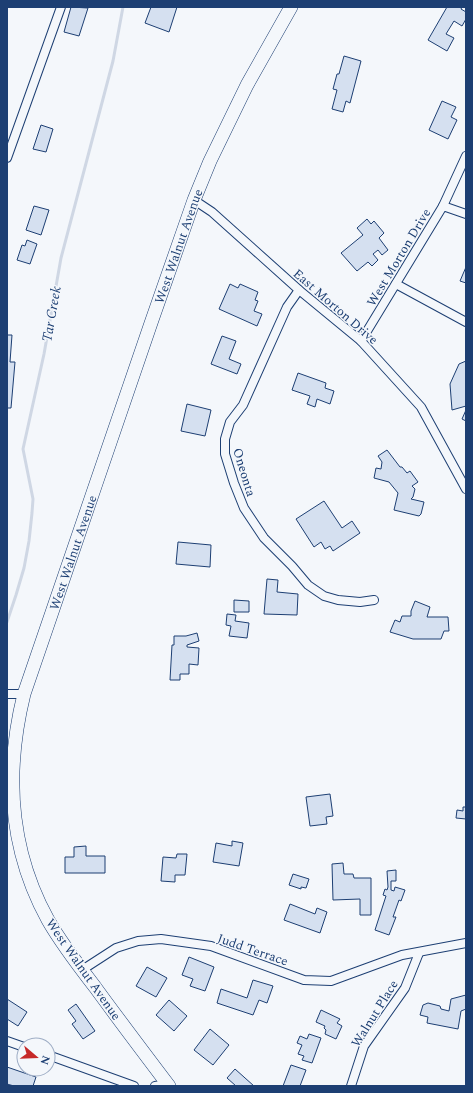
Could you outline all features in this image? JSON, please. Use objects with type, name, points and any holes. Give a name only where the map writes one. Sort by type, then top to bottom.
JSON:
[{"type":"main road","name":"West Walnut Avenue","points":[[164,1085],[64,945],[48,919],[31,881],[19,841],[14,809],[12,764],[14,739],[24,694],[194,200],[210,161],[247,85],[291,7]]},
{"type":"street","points":[[7,158],[62,7]]},
{"type":"street","points":[[443,206],[466,156]]},
{"type":"street","name":"East Morton Drive","points":[[194,200],[212,212],[299,290],[361,341],[421,407],[466,489]]},
{"type":"street","name":"West Morton Drive","points":[[361,341],[443,206],[466,214]]},
{"type":"street","points":[[396,284],[466,322]]},
{"type":"street","name":"Oneonta","points":[[299,290],[287,307],[243,405],[230,422],[225,439],[225,454],[244,508],[264,538],[292,566],[308,585],[324,596],[338,600],[360,602],[374,600]]},
{"type":"street","points":[[7,694],[24,694]]},
{"type":"street","name":"Judd Terrace","points":[[82,970],[116,948],[150,939],[161,939],[211,946],[304,980],[331,981],[402,955],[466,943]]},
{"type":"street","name":"Walnut Place","points":[[351,1086],[364,1046],[405,988],[419,953]]},
{"type":"street","points":[[56,1058],[134,1086]]},
{"type":"building","points":[[71,7],[88,8],[79,36],[64,32]]},
{"type":"building","points":[[151,7],[177,7],[169,32],[145,23]]},
{"type":"building","points":[[447,7],[462,7],[461,9],[466,12],[466,19],[462,26],[454,21],[446,34],[454,38],[447,51],[428,40]]},
{"type":"building","points":[[344,56],[361,61],[350,103],[346,101],[343,112],[332,109],[337,90],[333,89]]},
{"type":"building","points":[[442,101],[456,107],[451,117],[457,120],[448,139],[429,130]]},
{"type":"building","points":[[41,125],[53,129],[46,152],[33,149]]},
{"type":"building","points":[[34,206],[49,210],[41,235],[26,230]]},
{"type":"building","points":[[367,219],[371,224],[374,221],[384,233],[379,238],[388,250],[382,255],[378,250],[373,254],[378,260],[372,266],[368,262],[357,271],[341,253],[363,235],[357,228]]},
{"type":"building","points":[[27,240],[37,244],[30,264],[17,260],[22,245],[25,246]]},
{"type":"building","points":[[466,267],[466,283],[460,281]]},
{"type":"building","points":[[230,284],[238,288],[240,284],[258,292],[255,300],[258,301],[254,311],[262,314],[257,326],[219,309]]},
{"type":"building","points":[[7,335],[12,335],[10,362],[15,362],[11,408],[7,408]]},
{"type":"building","points":[[222,336],[236,341],[229,359],[241,364],[237,374],[211,364]]},
{"type":"building","points":[[466,361],[466,406],[452,410],[450,384],[459,364]]},
{"type":"building","points":[[298,373],[326,383],[325,388],[334,391],[330,404],[317,399],[315,407],[307,404],[310,396],[292,390]]},
{"type":"building","points":[[187,404],[211,410],[205,436],[181,431]]},
{"type":"building","points":[[466,410],[466,421],[462,419]]},
{"type":"building","points":[[387,450],[400,467],[402,467],[407,473],[410,471],[418,482],[412,486],[415,489],[411,499],[424,502],[421,514],[419,516],[394,510],[398,493],[389,482],[374,478],[376,468],[381,469],[382,462],[378,456]]},
{"type":"building","points":[[324,501],[342,528],[352,521],[360,533],[333,551],[330,546],[325,549],[321,542],[314,547],[296,519]]},
{"type":"building","points":[[178,542],[211,545],[210,567],[176,564]]},
{"type":"building","points":[[267,579],[278,580],[277,592],[298,594],[297,615],[264,614]]},
{"type":"building","points":[[234,600],[249,601],[249,612],[234,612]]},
{"type":"building","points":[[415,601],[430,607],[427,617],[448,617],[449,631],[444,631],[441,639],[413,639],[390,632],[395,620],[400,622],[402,616],[411,616],[411,611]]},
{"type":"building","points":[[227,614],[236,615],[235,621],[249,623],[247,638],[229,636],[231,626],[226,625]]},
{"type":"building","points":[[197,633],[199,641],[187,645],[187,647],[199,648],[198,665],[189,664],[189,674],[180,674],[180,680],[170,680],[174,636],[186,636]]},
{"type":"building","points":[[330,794],[333,816],[326,817],[327,824],[310,826],[306,797]]},
{"type":"building","points":[[463,807],[466,807],[466,819],[456,818],[457,810],[463,811]]},
{"type":"building","points":[[232,841],[243,843],[239,866],[213,862],[216,843],[232,846]]},
{"type":"building","points":[[86,846],[86,856],[105,856],[105,873],[65,873],[65,857],[74,857],[74,847]]},
{"type":"building","points":[[177,854],[187,854],[185,875],[175,875],[175,882],[161,881],[163,857],[176,858]]},
{"type":"building","points":[[343,863],[344,874],[353,874],[354,878],[371,878],[371,915],[360,915],[360,899],[333,900],[332,864]]},
{"type":"building","points":[[396,870],[396,881],[391,881],[391,890],[394,891],[395,887],[405,890],[401,901],[399,900],[393,917],[396,917],[389,935],[375,930],[386,896],[383,895],[385,889],[387,890],[388,887],[387,871]]},
{"type":"building","points":[[293,874],[309,879],[306,888],[301,887],[301,889],[289,885]]},
{"type":"building","points":[[290,904],[315,914],[317,908],[327,912],[320,933],[284,920]]},
{"type":"building","points":[[189,957],[214,967],[205,991],[190,986],[193,979],[182,975]]},
{"type":"building","points":[[147,967],[167,978],[156,997],[136,986]]},
{"type":"building","points":[[253,980],[273,986],[267,1003],[259,1000],[253,1015],[217,1003],[221,989],[247,998]]},
{"type":"building","points":[[466,995],[466,1009],[461,1011],[458,1029],[427,1023],[428,1017],[420,1015],[423,1005],[428,1003],[440,1006],[441,1009],[449,1011],[451,999]]},
{"type":"building","points":[[7,999],[27,1012],[18,1026],[7,1019]]},
{"type":"building","points":[[169,1000],[187,1016],[174,1031],[156,1015]]},
{"type":"building","points":[[76,1004],[95,1031],[83,1039],[72,1024],[76,1021],[68,1010]]},
{"type":"building","points":[[321,1010],[340,1019],[337,1023],[342,1026],[336,1039],[325,1034],[325,1026],[316,1022]]},
{"type":"building","points":[[210,1029],[229,1045],[213,1065],[194,1050]]},
{"type":"building","points":[[309,1034],[321,1038],[312,1063],[302,1060],[304,1056],[298,1054],[302,1045],[297,1043],[300,1036],[307,1039]]},
{"type":"building","points":[[291,1065],[306,1070],[300,1086],[283,1086]]},
{"type":"building","points":[[7,1067],[16,1070],[16,1077],[36,1077],[33,1086],[14,1086],[7,1084]]},
{"type":"building","points":[[235,1069],[254,1086],[236,1086],[227,1078]]},
{"type":"waterway","name":"Tar Creek","points":[[7,622],[24,568],[32,513],[33,499],[23,449],[44,354],[61,258],[113,61],[123,7]]}]
